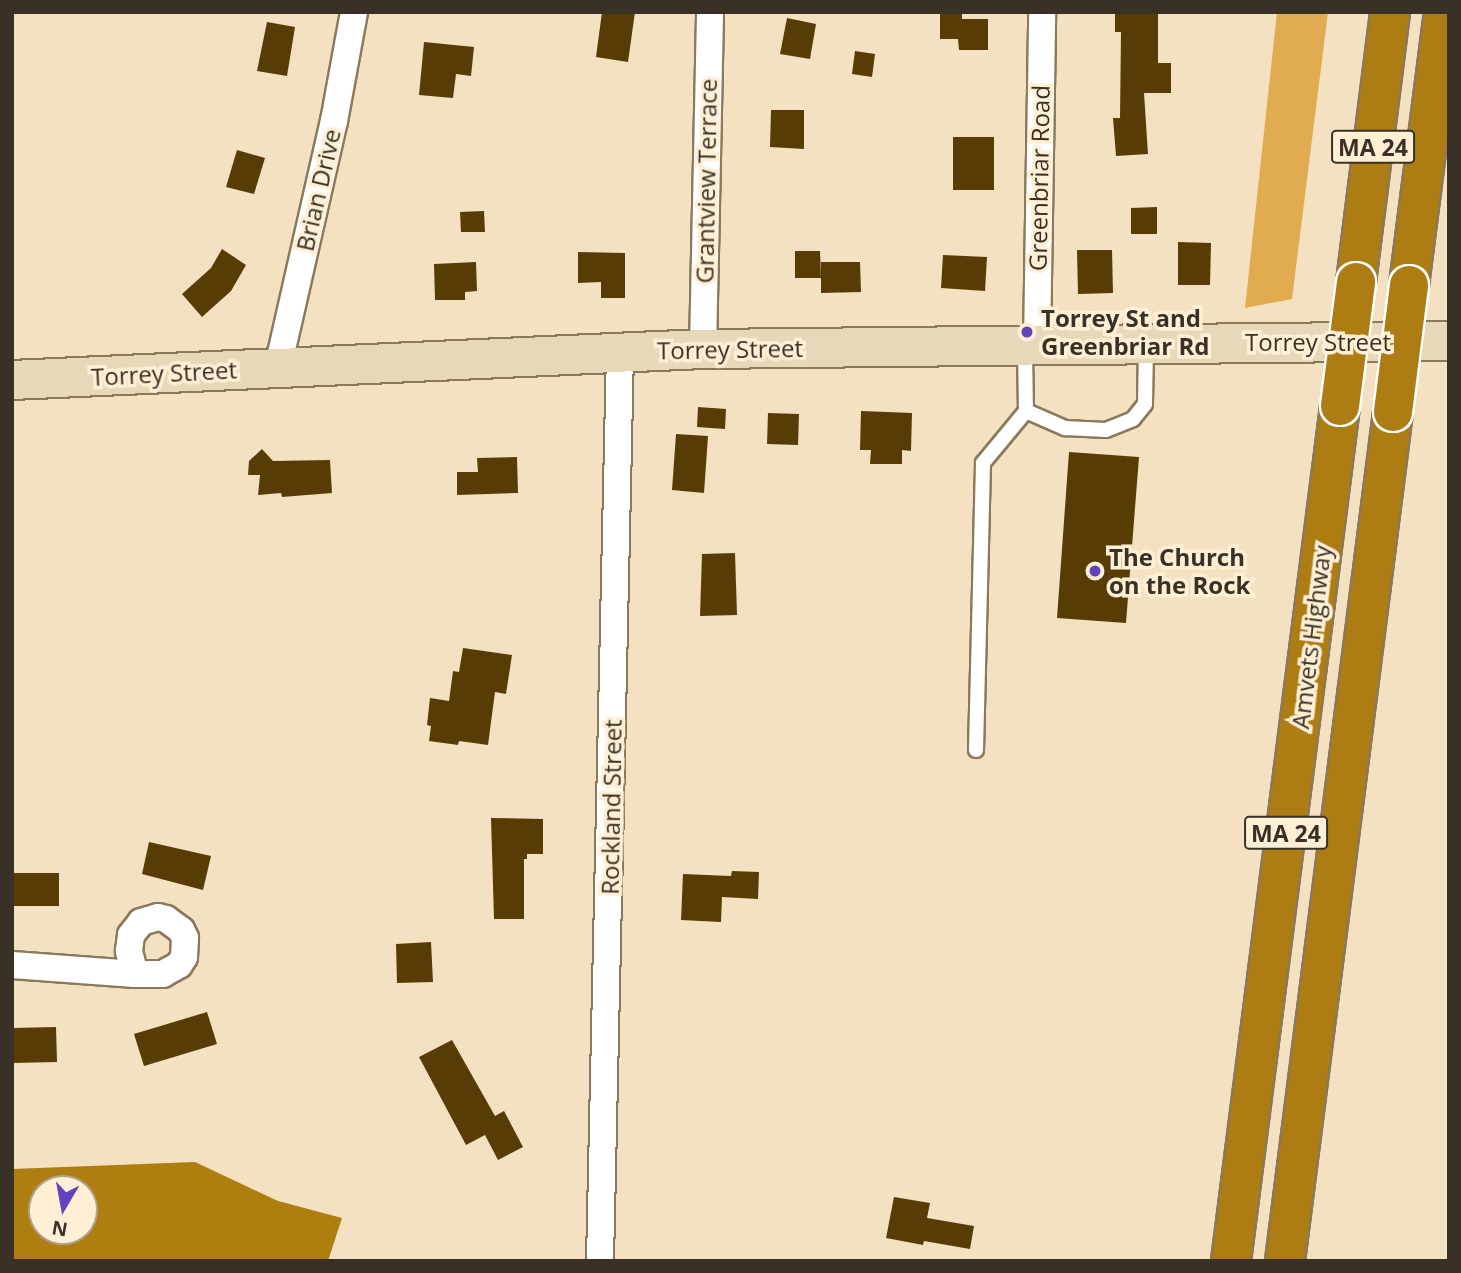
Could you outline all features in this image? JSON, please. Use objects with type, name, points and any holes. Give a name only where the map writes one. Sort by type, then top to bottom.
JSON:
[{"type":"highway","name":"Amvets Highway","points":[[1231,1261],[1390,12]]},
{"type":"highway","name":"MA 24","points":[[1285,1261],[1444,12]]},
{"type":"main road","name":"Torrey Street","points":[[12,380],[703,349],[1449,341]]},
{"type":"street","name":"Brian Drive","points":[[278,368],[336,109],[354,12]]},
{"type":"street","name":"Grantview Terrace","points":[[703,349],[710,12]]},
{"type":"street","name":"Greenbriar Road","points":[[1031,344],[1042,12]]},
{"type":"street","name":"Rockland Street","points":[[600,1261],[620,352]]},
{"type":"street","points":[[12,965],[135,974]]},
{"type":"lane","points":[[1026,411],[1065,428],[1106,430],[1133,419],[1145,404],[1146,343]]},
{"type":"lane","points":[[976,750],[983,463],[1026,411],[1031,344]]},
{"type":"shaded area","points":[[1277,12],[1328,12],[1292,299],[1245,308]]},
{"type":"shaded area","points":[[195,1162],[278,1201],[342,1218],[328,1261],[12,1261],[12,1169]]},
{"type":"building","points":[[602,12],[635,12],[628,62],[596,57]]},
{"type":"building","points":[[1115,12],[1158,12],[1158,63],[1171,63],[1171,93],[1144,93],[1148,154],[1116,156],[1113,118],[1120,118],[1121,32],[1115,32]]},
{"type":"building","points":[[940,13],[962,13],[962,19],[988,19],[988,50],[959,50],[958,39],[940,39]]},
{"type":"building","points":[[787,18],[816,24],[810,59],[780,54]]},
{"type":"building","points":[[267,22],[295,27],[287,76],[257,71]]},
{"type":"building","points":[[424,42],[474,47],[471,76],[456,74],[453,98],[419,95]]},
{"type":"building","points":[[855,51],[875,54],[872,77],[852,74]]},
{"type":"building","points":[[771,110],[804,110],[804,149],[770,147]]},
{"type":"building","points":[[953,137],[994,137],[994,190],[953,190]]},
{"type":"building","points":[[237,150],[265,158],[254,194],[226,187]]},
{"type":"building","points":[[1157,207],[1157,234],[1131,234],[1131,208]]},
{"type":"building","points":[[484,211],[485,232],[461,232],[460,212]]},
{"type":"building","points":[[1178,242],[1211,243],[1210,285],[1178,285]]},
{"type":"building","points":[[222,249],[246,265],[231,291],[202,317],[182,294],[211,268]]},
{"type":"building","points":[[1077,250],[1112,250],[1113,293],[1078,294]]},
{"type":"building","points":[[795,251],[820,251],[821,278],[795,278]]},
{"type":"building","points":[[578,252],[625,253],[625,298],[601,298],[601,282],[578,283]]},
{"type":"building","points":[[943,255],[987,257],[985,291],[941,288]]},
{"type":"building","points":[[476,262],[477,291],[465,292],[465,300],[435,300],[434,264]]},
{"type":"building","points":[[821,262],[860,262],[861,292],[821,293]]},
{"type":"building","points":[[698,407],[726,409],[725,429],[697,427]]},
{"type":"building","points":[[861,411],[912,413],[911,451],[902,450],[902,464],[870,464],[871,450],[860,450]]},
{"type":"building","points":[[768,413],[799,414],[798,445],[767,444]]},
{"type":"building","points":[[676,434],[708,436],[704,493],[672,490]]},
{"type":"building","points":[[262,449],[273,461],[330,460],[332,493],[282,497],[281,493],[258,495],[260,475],[248,475],[249,461]]},
{"type":"building","name":"The Church on the Rock","points":[[1069,452],[1139,457],[1126,623],[1057,618]]},
{"type":"building","points":[[517,457],[518,493],[457,495],[457,472],[478,472],[477,458]]},
{"type":"building","points":[[735,553],[737,615],[700,616],[702,554]]},
{"type":"building","points":[[463,648],[512,655],[506,694],[495,692],[488,745],[429,741],[431,726],[427,725],[430,698],[449,701],[453,671],[459,672]]},
{"type":"building","points":[[491,818],[543,819],[543,854],[527,854],[527,859],[524,859],[524,919],[494,919]]},
{"type":"building","points":[[149,842],[211,856],[203,890],[142,874]]},
{"type":"building","points":[[732,871],[759,872],[758,899],[722,897],[721,922],[681,920],[683,874],[731,876]]},
{"type":"building","points":[[12,873],[59,873],[59,906],[12,906]]},
{"type":"building","points":[[431,942],[433,982],[397,983],[396,944]]},
{"type":"building","points":[[207,1012],[217,1044],[144,1066],[134,1034]]},
{"type":"building","points":[[56,1027],[57,1062],[12,1063],[12,1028]]},
{"type":"building","points":[[452,1040],[495,1116],[504,1111],[523,1147],[498,1160],[485,1135],[466,1145],[419,1057]]},
{"type":"building","points":[[894,1197],[930,1203],[927,1218],[974,1226],[970,1249],[924,1241],[923,1245],[886,1238]]},
{"type":"place","name":"Torrey St and Greenbriar Rd","points":[[1027,332]]},
{"type":"place","name":"The Church on the Rock","points":[[1095,571]]}]
